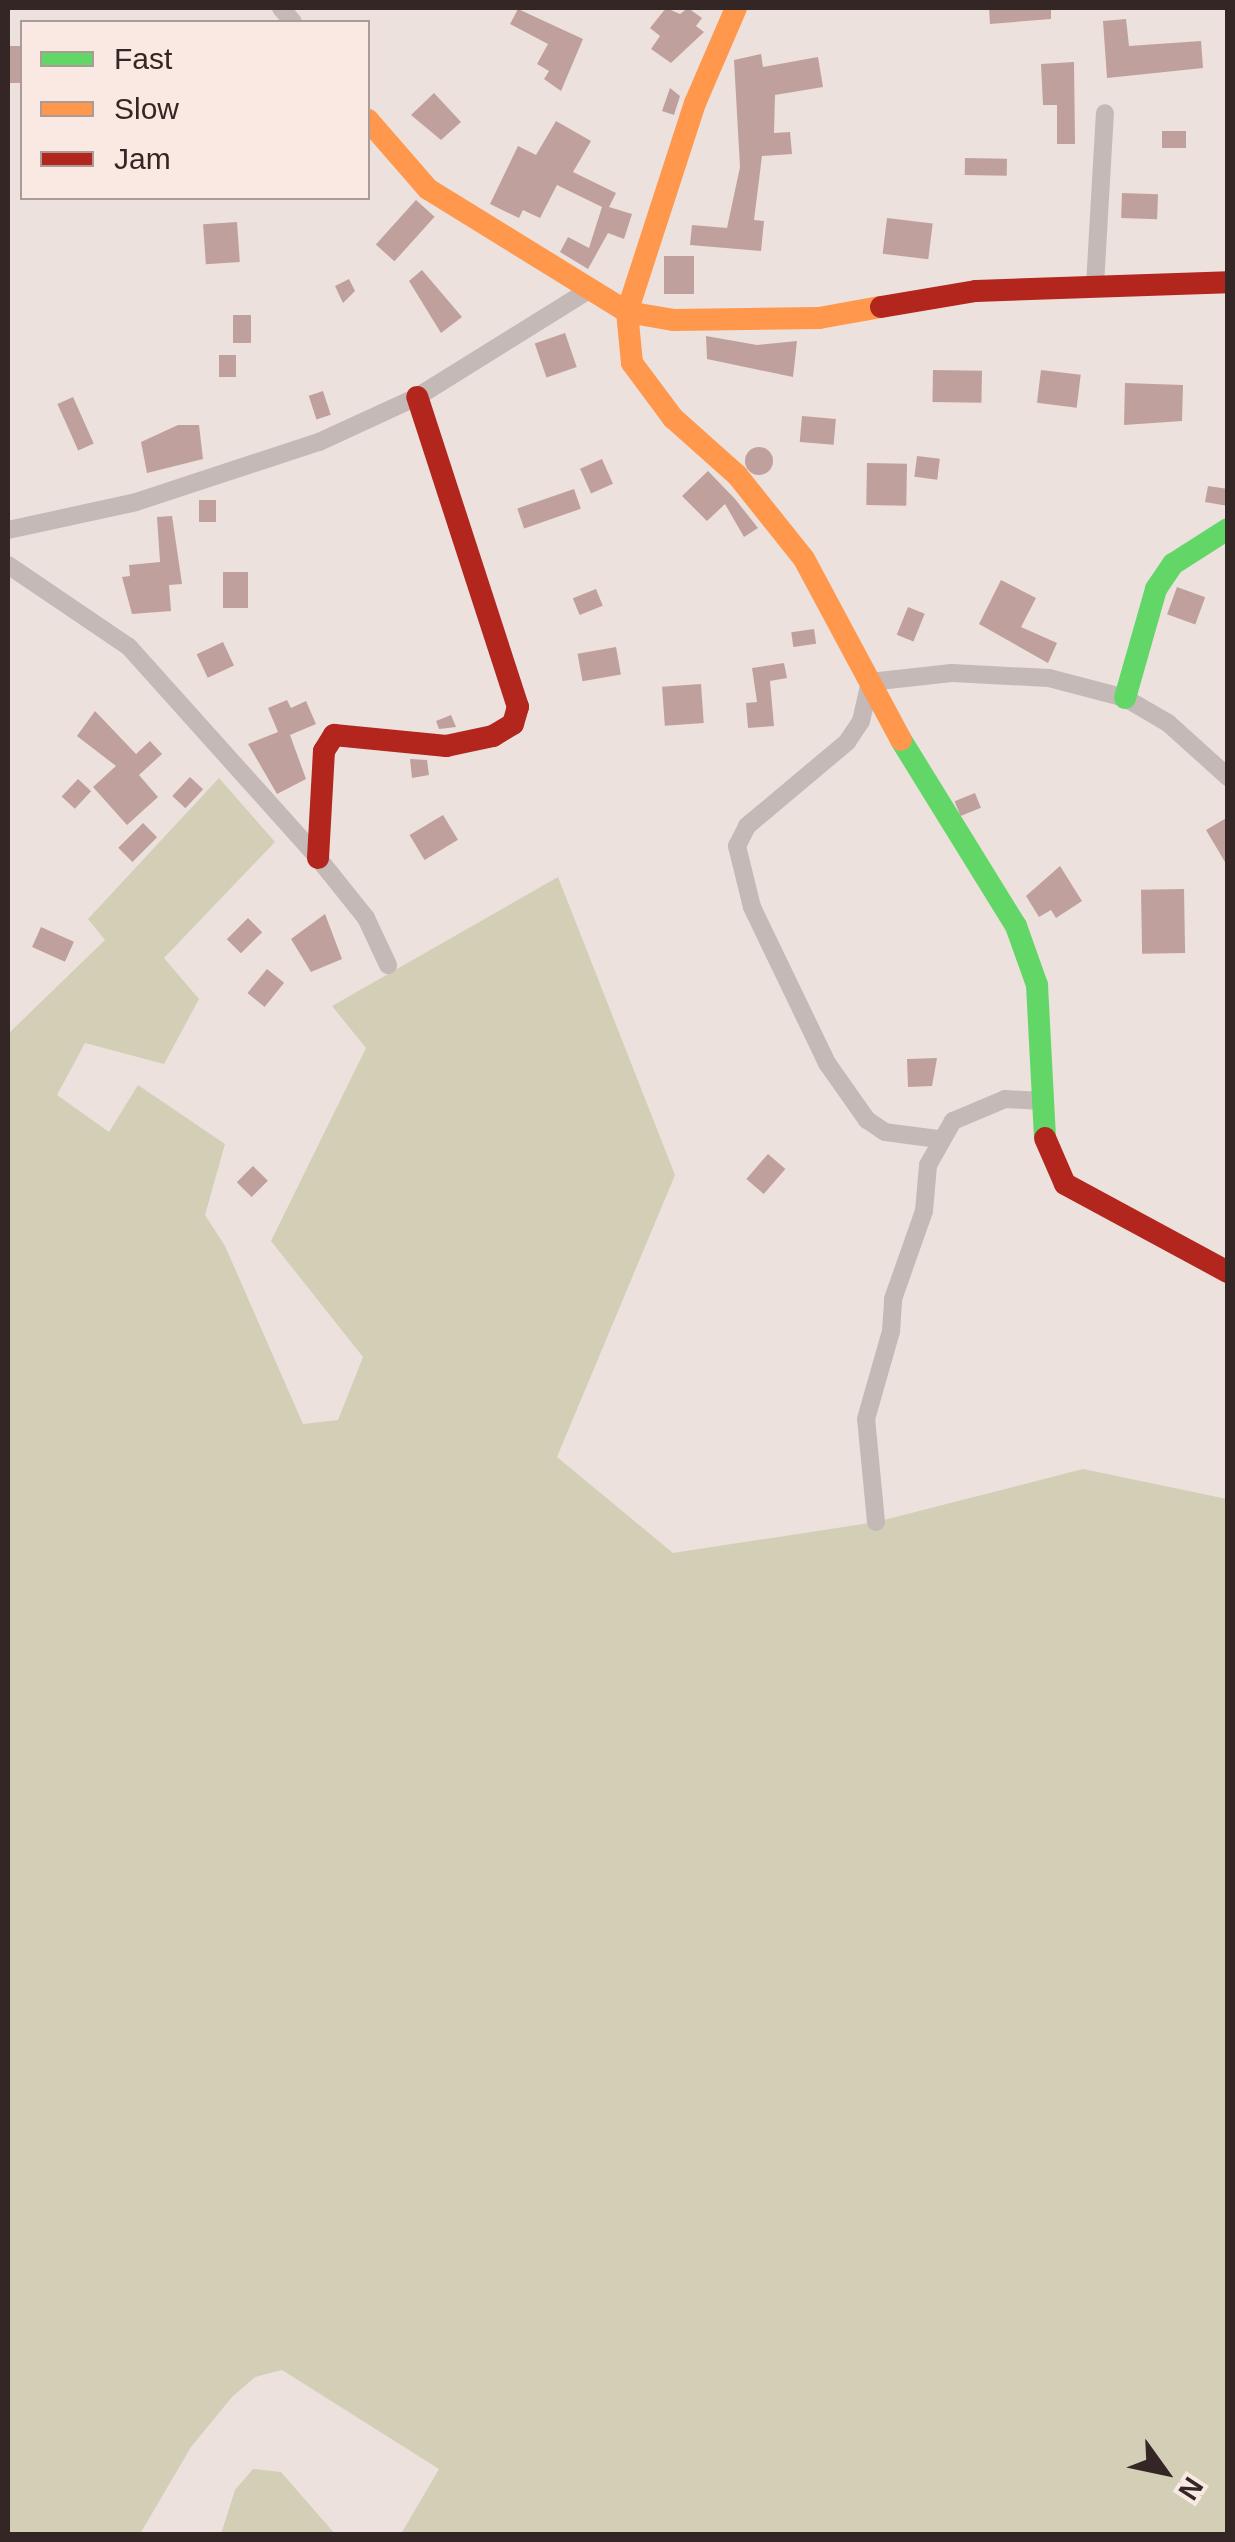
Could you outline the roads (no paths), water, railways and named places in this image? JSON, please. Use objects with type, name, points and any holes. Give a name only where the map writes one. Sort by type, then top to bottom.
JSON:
[{"type":"street","points":[[736,8],[695,103],[627,312],[632,363],[673,418],[736,475],[804,559],[925,785],[1016,926],[1037,986],[1038,1100],[1045,1143],[1074,1193],[1228,1272]]},
{"type":"street","points":[[1095,285],[1105,114]]},
{"type":"street","points":[[370,122],[428,189],[587,291],[627,312],[674,320],[820,318],[976,291],[1228,282]]},
{"type":"street","points":[[8,532],[232,473],[417,397],[587,291]]},
{"type":"street","points":[[318,858],[324,750],[334,734],[446,746],[493,736],[512,724],[518,707],[417,397]]},
{"type":"street","points":[[1125,698],[1156,589],[1173,564],[1228,529]]},
{"type":"street","points":[[8,565],[129,647],[318,858],[366,918],[388,965]]},
{"type":"street","points":[[870,682],[952,673],[1049,678],[1125,698],[1168,724],[1228,776]]},
{"type":"street","points":[[870,682],[861,721],[847,742],[747,826],[739,858],[752,907],[819,1046],[867,1120],[912,1140],[938,1139],[978,1107],[1038,1100]]},
{"type":"street","points":[[876,1522],[866,1419],[938,1139]]}]
